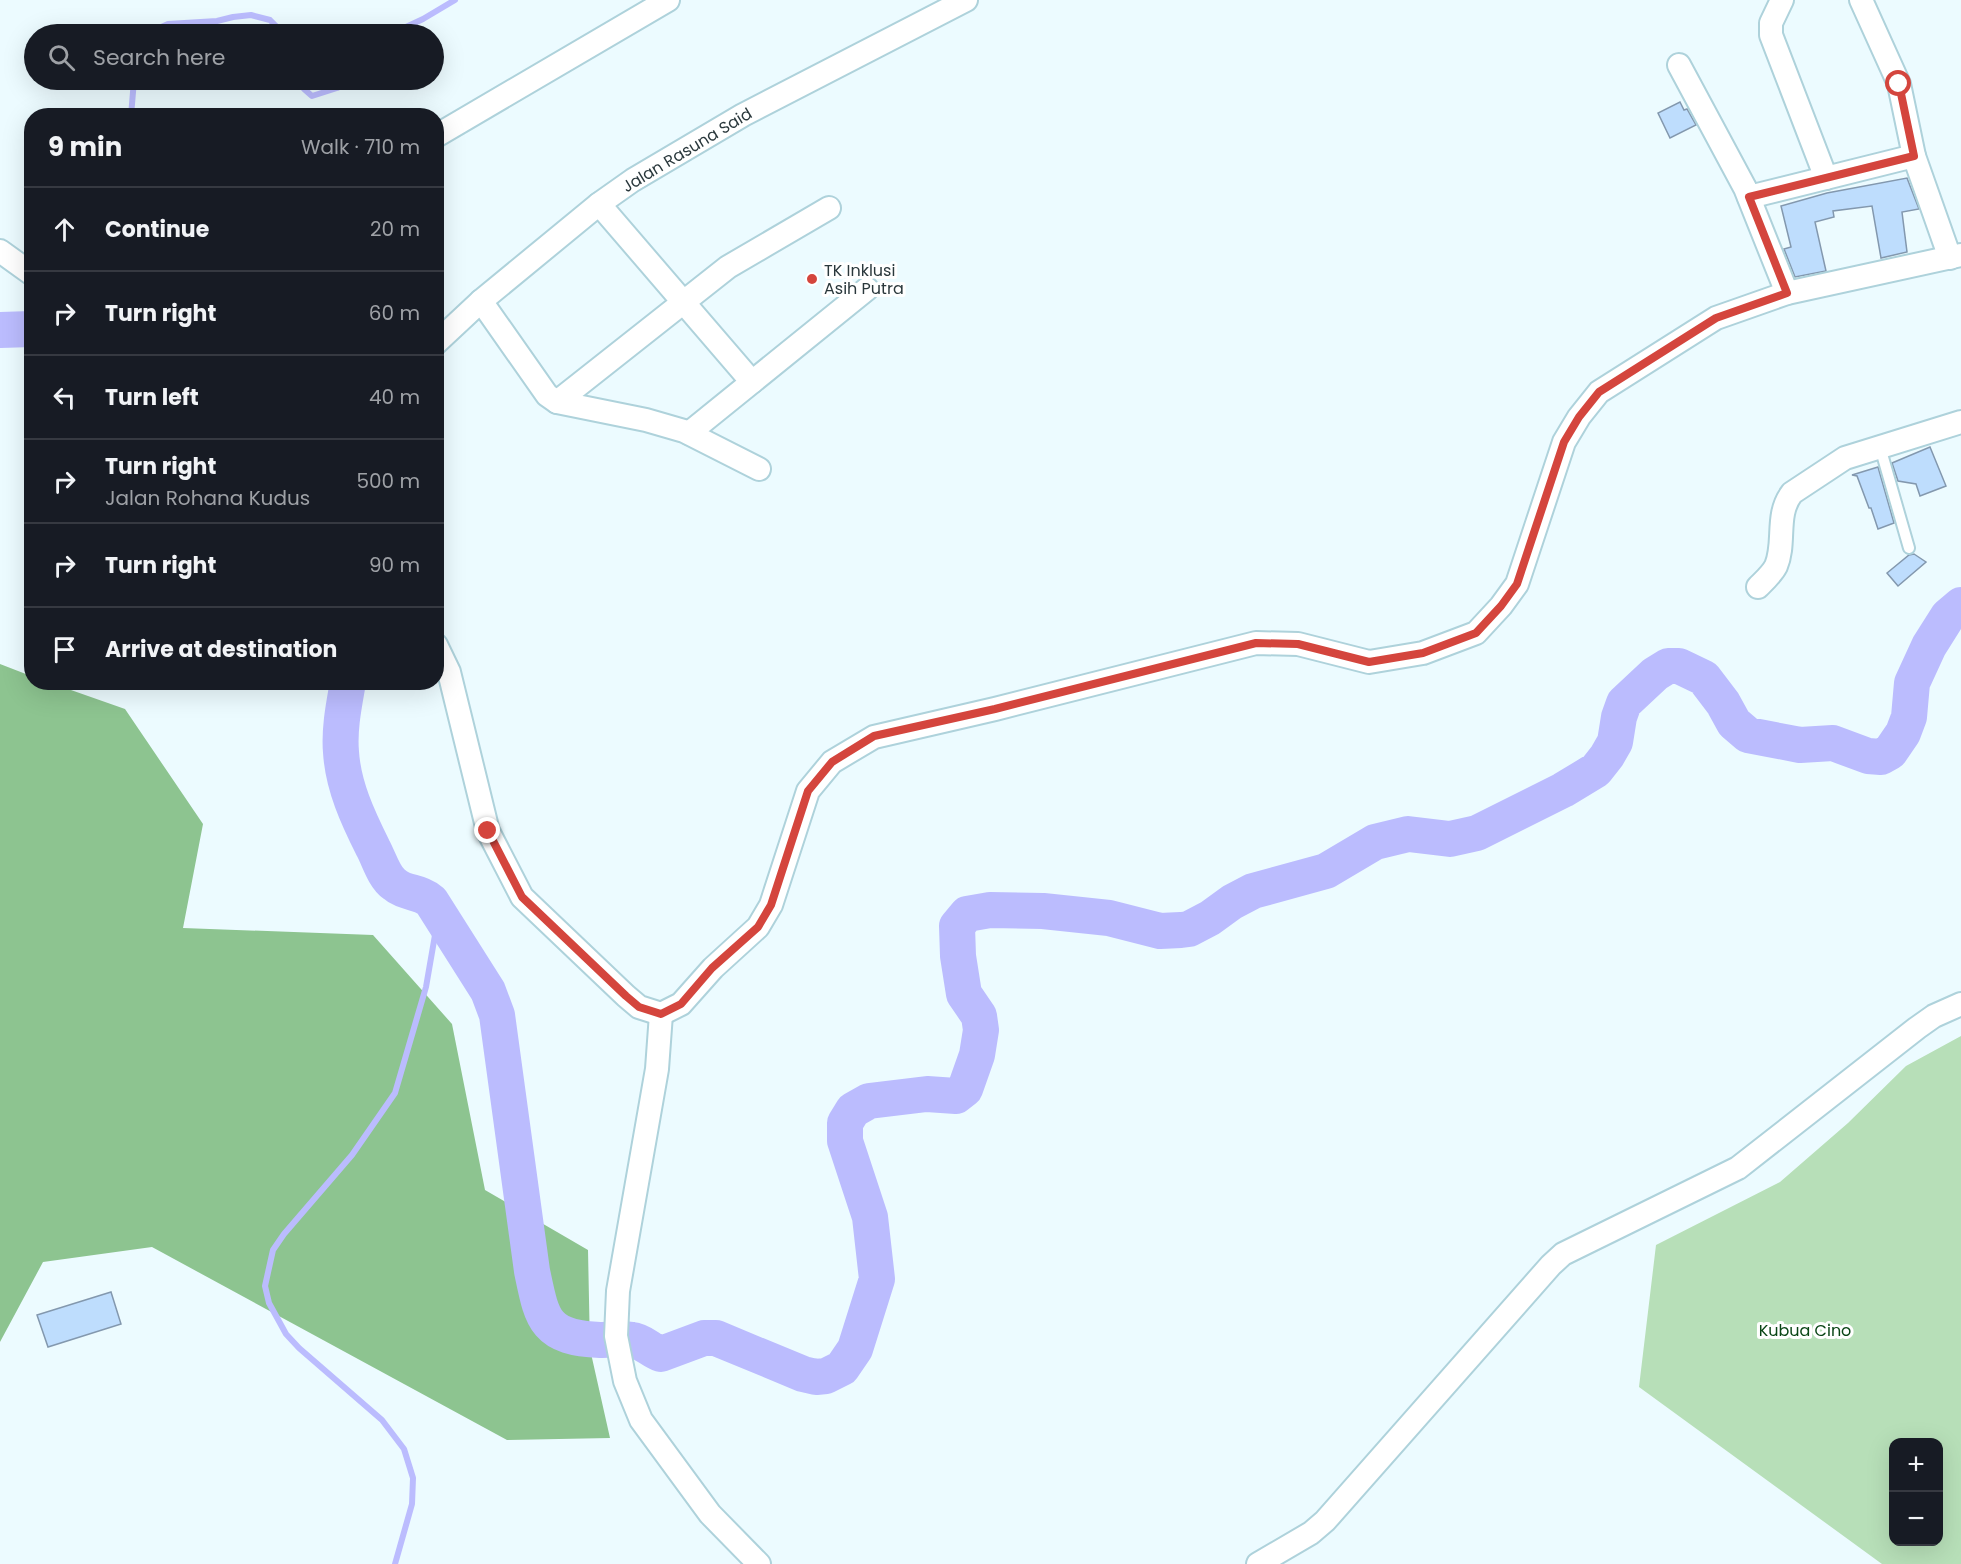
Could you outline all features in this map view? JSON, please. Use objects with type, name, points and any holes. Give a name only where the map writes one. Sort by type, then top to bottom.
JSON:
[{"type":"street","points":[[444,131],[668,0]]},
{"type":"street","name":"Jalan Rasuna Said","points":[[444,336],[481,301],[599,204],[633,180],[743,115],[966,0]]},
{"type":"street","points":[[1782,0],[1771,23],[1771,35],[1826,178]]},
{"type":"street","points":[[444,662],[449,672],[488,831],[522,897],[639,1007],[661,1014],[681,1004],[712,968],[758,927],[771,905],[808,791],[832,762],[874,736],[995,709],[1256,643],[1298,644],[1369,662],[1423,653],[1476,633],[1501,606],[1517,584],[1564,442],[1579,417],[1599,392],[1716,318],[1787,293],[1956,257],[1914,156],[1899,84],[1861,0]]},
{"type":"street","points":[[1679,64],[1749,197],[1787,293]]},
{"type":"street","points":[[1749,197],[1914,156]]},
{"type":"street","points":[[599,204],[752,382]]},
{"type":"street","points":[[556,402],[737,261],[829,208]]},
{"type":"street","points":[[0,251],[24,268]]},
{"type":"street","points":[[689,433],[867,289]]},
{"type":"street","points":[[481,301],[547,395],[556,402],[646,420],[689,433],[759,469]]},
{"type":"street","points":[[1758,587],[1776,566],[1782,510],[1792,493],[1845,458],[1961,422]]},
{"type":"street","points":[[1258,1564],[1311,1533],[1325,1521],[1563,1254],[1738,1168],[1917,1028],[1934,1016],[1961,1004]]},
{"type":"street","points":[[661,1014],[657,1069],[618,1291],[616,1336],[625,1381],[641,1420],[710,1514],[759,1564]]},
{"type":"lane","points":[[1880,446],[1909,548]]},
{"type":"green space","points":[[0,664],[24,673],[24,690],[71,690],[125,709],[203,824],[183,928],[373,935],[452,1024],[485,1190],[588,1250],[590,1349],[610,1438],[507,1440],[152,1247],[43,1262],[0,1342]]},
{"type":"green space","name":"Kubua Cino","points":[[1961,1036],[1961,1564],[1882,1564],[1639,1387],[1656,1245],[1780,1182],[1848,1123],[1906,1066]]},
{"type":"building","points":[[1680,102],[1696,125],[1670,138],[1658,113]]},
{"type":"building","points":[[1907,178],[1919,209],[1902,212],[1907,252],[1881,258],[1872,206],[1833,211],[1834,217],[1815,222],[1826,271],[1795,277],[1784,249],[1791,247],[1781,206],[1827,193]]},
{"type":"building","points":[[1930,447],[1946,486],[1920,496],[1916,484],[1898,481],[1892,463]]},
{"type":"building","points":[[1878,467],[1894,523],[1878,529],[1857,476],[1852,475]]},
{"type":"building","points":[[1914,554],[1926,562],[1898,586],[1887,573],[1909,555]]},
{"type":"building","points":[[111,1292],[121,1324],[48,1347],[37,1315]]},
{"type":"waterway","points":[[412,24],[455,0]]},
{"type":"waterway","points":[[168,24],[217,21],[251,15],[270,20],[274,24]]},
{"type":"waterway","points":[[132,108],[133,90]]},
{"type":"waterway","points":[[305,90],[312,96],[331,90]]},
{"type":"waterway","points":[[0,330],[24,329]]},
{"type":"waterway","points":[[347,690],[341,726],[342,765],[352,802],[362,825],[390,881],[398,887],[431,901],[488,991],[497,1015],[532,1271],[539,1302],[549,1323],[567,1335],[600,1340],[636,1341],[661,1354],[704,1338],[716,1338],[803,1374],[816,1377],[826,1376],[842,1368],[855,1349],[877,1279],[870,1217],[845,1141],[845,1123],[853,1110],[869,1101],[927,1094],[956,1096],[965,1089],[977,1055],[981,1030],[979,1016],[964,994],[958,956],[957,926],[967,914],[990,910],[1043,911],[1109,918],[1160,931],[1189,929],[1253,891],[1326,871],[1375,842],[1408,834],[1450,839],[1477,833],[1563,790],[1596,770],[1615,742],[1624,703],[1655,674],[1668,666],[1679,666],[1704,678],[1723,703],[1734,723],[1748,735],[1800,745],[1833,743],[1868,756],[1881,757],[1890,752],[1903,733],[1909,717],[1912,683],[1929,646],[1948,616],[1961,605]]},
{"type":"waterway","points":[[395,1564],[412,1504],[413,1478],[404,1449],[382,1420],[286,1334],[269,1303],[265,1286],[273,1250],[352,1155],[395,1093],[426,987],[439,912]]},
{"type":"place","name":"TK Inklusi Asih Putra","points":[[812,279]]},
{"type":"route","points":[[488,831],[522,897],[639,1007],[661,1014],[681,1004],[712,968],[758,927],[771,905],[808,791],[832,762],[874,736],[995,709],[1256,643],[1298,644],[1369,662],[1423,653],[1476,633],[1501,606],[1517,584],[1564,442],[1579,417],[1599,392],[1716,318],[1787,293],[1749,197],[1914,156],[1899,84]]}]
